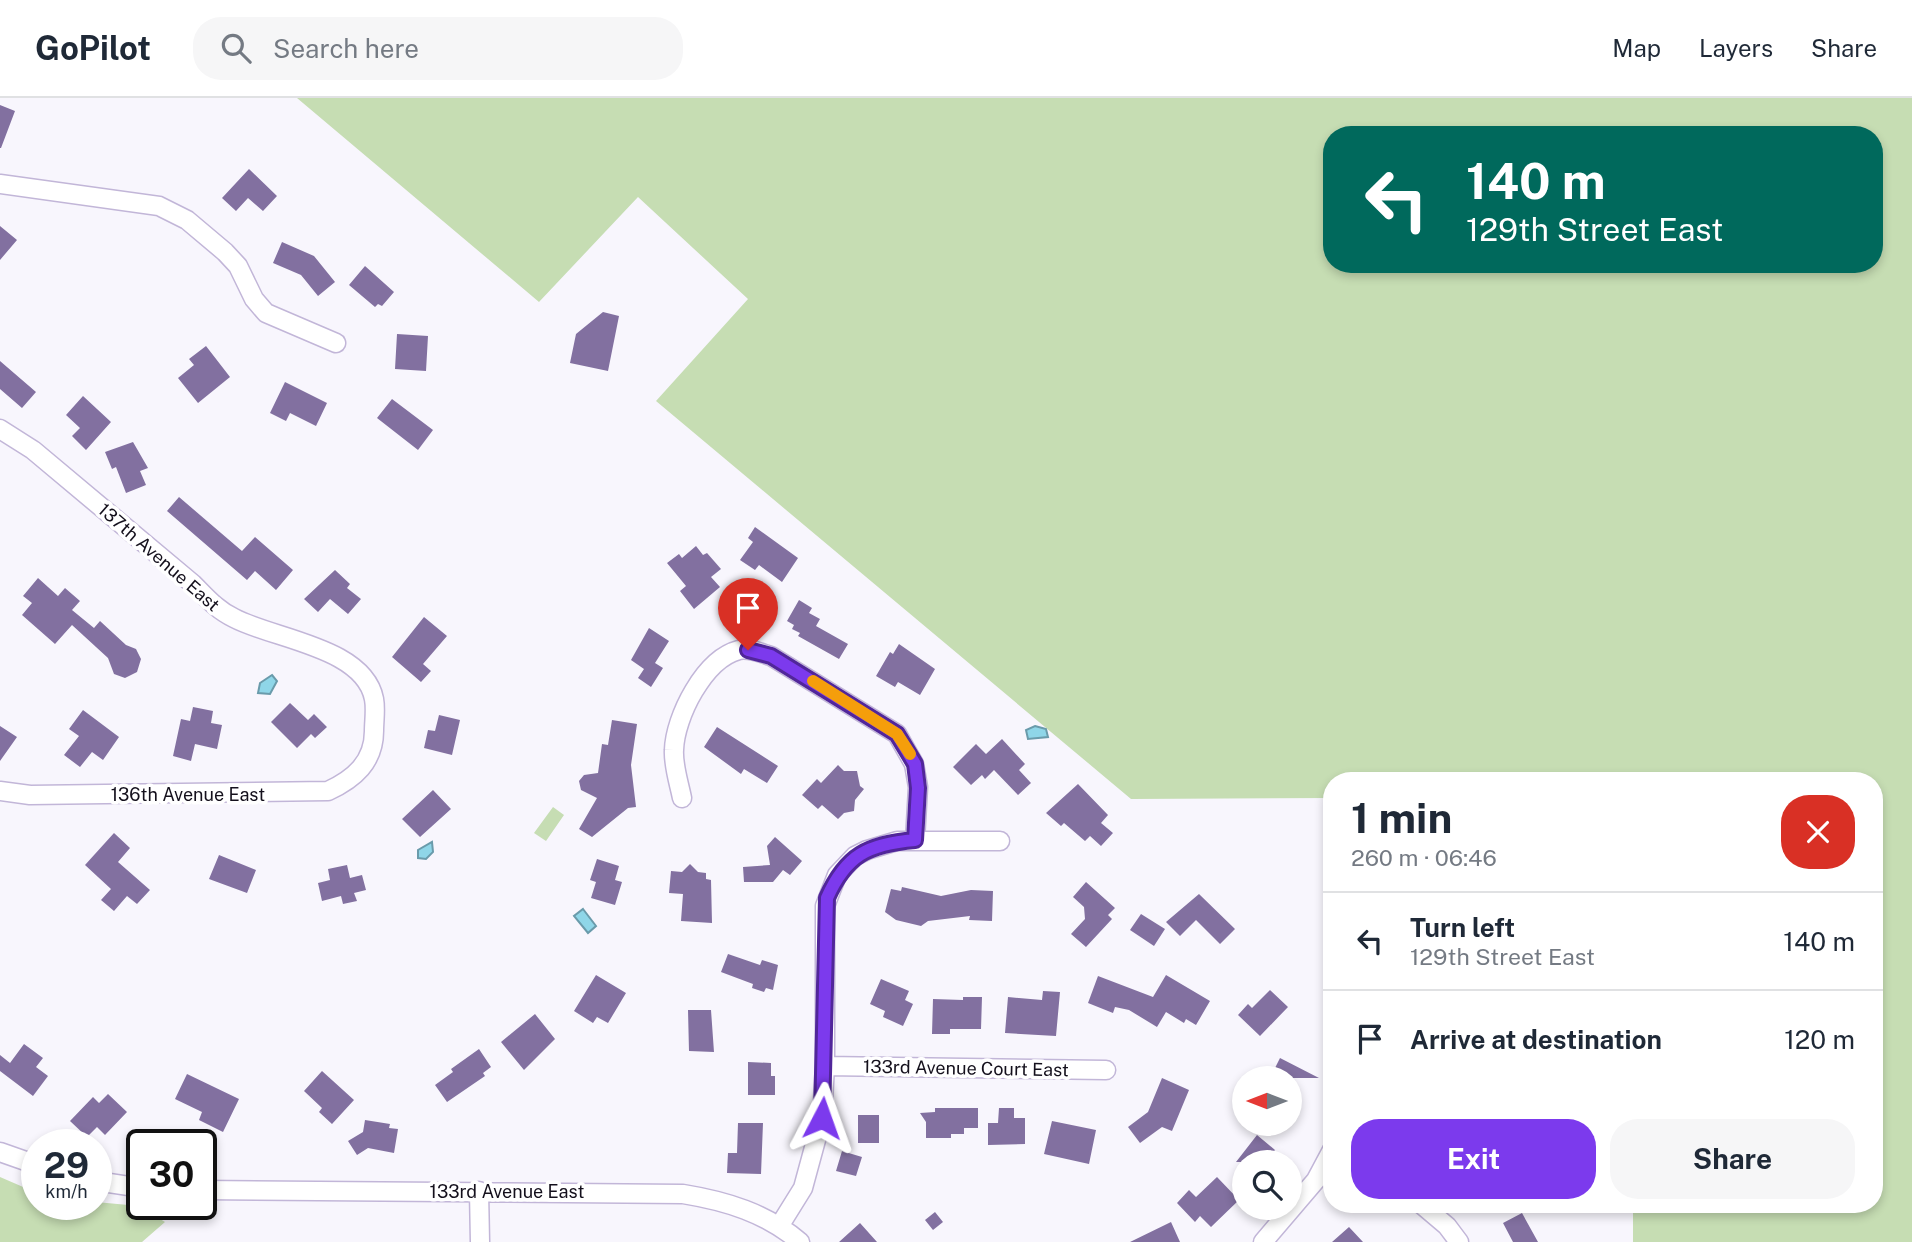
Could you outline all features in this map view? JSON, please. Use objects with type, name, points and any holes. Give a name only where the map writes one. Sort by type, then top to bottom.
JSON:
[{"type":"street","points":[[0,184],[159,206],[187,220],[225,252],[238,266],[254,299],[266,313],[336,343]]},
{"type":"street","name":"137th Avenue East","points":[[0,429],[33,450],[193,584],[215,606],[233,618],[310,645],[352,665],[373,698],[374,742],[365,763]]},
{"type":"street","points":[[682,798],[673,753],[682,708],[722,659],[740,650],[771,656],[897,734],[915,764],[918,788],[915,840]]},
{"type":"street","name":"136th Avenue East","points":[[0,791],[30,795],[317,793],[350,781],[365,763]]},
{"type":"street","points":[[780,1225],[803,1188],[822,1118],[827,898],[837,875],[855,856],[880,845],[915,840],[970,843],[1000,841]]},
{"type":"street","name":"133rd Avenue Court East","points":[[825,1066],[1106,1070]]},
{"type":"street","points":[[0,1152],[21,1159]]},
{"type":"street","points":[[1263,1242],[1316,1180],[1323,1168]]},
{"type":"street","name":"133rd Avenue East","points":[[217,1190],[683,1194],[730,1203],[780,1225],[800,1242]]},
{"type":"street","points":[[480,1191],[480,1242]]},
{"type":"street","points":[[1432,1213],[1447,1226],[1458,1242]]},
{"type":"green space","points":[[297,98],[1912,98],[1912,1242],[1633,1242],[1633,1213],[1883,1213],[1883,772],[1323,772],[1323,798],[1131,799],[656,401],[748,299],[638,197],[539,302]]},
{"type":"green space","points":[[553,807],[564,815],[546,841],[534,833]]},
{"type":"green space","points":[[0,1177],[21,1186],[21,1220],[112,1220],[112,1203],[126,1205],[126,1220],[165,1222],[142,1242],[0,1242]]},
{"type":"water","points":[[272,675],[277,681],[270,694],[258,693],[260,683]]},
{"type":"water","points":[[1035,726],[1046,729],[1048,737],[1028,739],[1026,730]]},
{"type":"water","points":[[432,842],[433,852],[426,859],[418,858],[418,850]]},
{"type":"water","points":[[583,909],[596,926],[588,933],[574,916]]},
{"type":"building","points":[[0,105],[15,111],[1,148],[0,148]]},
{"type":"building","points":[[249,169],[277,196],[263,211],[248,198],[236,211],[222,198]]},
{"type":"building","points":[[0,226],[17,240],[0,260]]},
{"type":"building","points":[[282,242],[314,256],[335,282],[318,296],[301,275],[273,263]]},
{"type":"building","points":[[365,266],[394,292],[382,306],[378,304],[375,307],[349,285]]},
{"type":"building","points":[[603,312],[619,316],[608,371],[570,363],[576,334]]},
{"type":"building","points":[[397,334],[428,336],[426,371],[395,369]]},
{"type":"building","points":[[206,346],[230,377],[198,403],[178,378],[194,365],[189,359]]},
{"type":"building","points":[[0,361],[36,392],[22,408],[0,389]]},
{"type":"building","points":[[285,382],[327,403],[316,426],[290,413],[286,421],[270,413]]},
{"type":"building","points":[[83,396],[111,422],[86,450],[72,436],[80,428],[66,415]]},
{"type":"building","points":[[392,399],[433,430],[418,450],[377,418]]},
{"type":"building","points":[[133,442],[148,468],[140,471],[146,485],[126,493],[116,467],[112,469],[105,452]]},
{"type":"building","points":[[179,497],[242,551],[255,537],[293,570],[276,590],[255,571],[247,580],[167,511]]},
{"type":"building","points":[[755,527],[798,558],[782,582],[759,565],[755,570],[740,560],[753,542],[748,538]]},
{"type":"building","points":[[696,546],[703,555],[707,553],[721,569],[711,577],[720,587],[694,609],[680,591],[686,586],[667,563],[679,554],[682,558]]},
{"type":"building","points":[[335,570],[350,584],[347,588],[361,599],[348,614],[330,599],[318,612],[304,599]]},
{"type":"building","points":[[38,578],[58,596],[65,588],[80,601],[72,610],[94,628],[100,621],[126,645],[136,649],[141,659],[137,672],[125,678],[114,674],[108,658],[72,625],[55,644],[22,615],[32,603],[23,596]]},
{"type":"building","points":[[799,600],[812,608],[809,613],[820,619],[816,626],[848,644],[839,659],[798,636],[800,633],[792,629],[794,625],[787,621]]},
{"type":"building","points":[[424,617],[447,636],[423,664],[431,671],[421,682],[392,657]]},
{"type":"building","points":[[649,628],[669,641],[655,663],[663,668],[651,687],[638,678],[644,669],[631,660]]},
{"type":"building","points":[[899,644],[935,669],[920,695],[898,682],[895,687],[876,676],[890,652],[893,654]]},
{"type":"building","points":[[290,703],[308,720],[314,714],[327,727],[315,738],[311,734],[297,748],[271,722]]},
{"type":"building","points":[[193,707],[213,711],[211,723],[222,725],[217,749],[195,744],[191,761],[173,756],[181,719],[190,721]]},
{"type":"building","points":[[83,710],[119,737],[103,760],[92,752],[80,767],[64,755],[79,736],[69,729]]},
{"type":"building","points":[[439,715],[460,720],[452,755],[424,748],[428,730],[435,731]]},
{"type":"building","points":[[612,720],[637,724],[631,765],[636,807],[628,808],[592,837],[579,829],[597,798],[581,790],[579,781],[584,775],[598,773],[602,744],[608,745]]},
{"type":"building","points":[[0,726],[17,737],[0,761]]},
{"type":"building","points":[[717,727],[778,766],[767,783],[744,769],[741,774],[704,747]]},
{"type":"building","points":[[1002,739],[1025,764],[1019,770],[1031,783],[1018,795],[994,770],[985,779],[982,775],[971,785],[953,767],[976,744],[986,754]]},
{"type":"building","points":[[838,765],[844,771],[857,771],[860,786],[864,789],[855,800],[854,811],[844,813],[838,819],[822,805],[818,809],[802,795],[817,779],[821,783]]},
{"type":"building","points":[[1078,784],[1108,815],[1101,823],[1113,833],[1101,846],[1090,836],[1085,841],[1064,823],[1061,826],[1046,813]]},
{"type":"building","points":[[433,790],[451,809],[420,837],[402,819]]},
{"type":"building","points":[[114,833],[130,848],[118,862],[150,890],[137,904],[127,896],[114,911],[101,900],[111,889],[85,865]]},
{"type":"building","points":[[775,837],[802,861],[790,875],[783,870],[773,882],[744,882],[743,867],[770,865],[767,846]]},
{"type":"building","points":[[219,855],[256,870],[247,893],[209,879]]},
{"type":"building","points":[[597,859],[619,866],[615,880],[622,882],[615,905],[591,898],[596,882],[590,880]]},
{"type":"building","points":[[690,864],[698,872],[706,873],[706,879],[711,880],[712,923],[681,921],[683,894],[669,893],[671,871],[682,872]]},
{"type":"building","points":[[347,865],[350,878],[362,875],[366,890],[354,893],[357,901],[343,904],[341,896],[322,901],[318,883],[330,880],[328,869]]},
{"type":"building","points":[[1086,882],[1115,908],[1108,915],[1112,919],[1086,947],[1071,934],[1085,919],[1084,907],[1073,897]]},
{"type":"building","points":[[902,887],[941,896],[971,890],[993,891],[992,921],[969,920],[970,916],[928,921],[921,926],[896,920],[885,912],[891,889],[901,891]]},
{"type":"building","points":[[1199,894],[1235,929],[1220,944],[1196,920],[1180,936],[1166,922]]},
{"type":"building","points":[[1141,914],[1165,929],[1154,946],[1130,930]]},
{"type":"building","points":[[728,954],[760,965],[762,960],[778,965],[773,990],[766,988],[764,992],[752,988],[753,984],[721,972]]},
{"type":"building","points":[[596,975],[626,993],[608,1023],[597,1017],[593,1023],[574,1011]]},
{"type":"building","points":[[1166,975],[1210,1001],[1196,1025],[1186,1019],[1184,1023],[1166,1012],[1157,1027],[1129,1010],[1115,1007],[1113,1013],[1088,1003],[1098,976],[1153,997]]},
{"type":"building","points":[[881,979],[909,991],[905,1000],[913,1004],[903,1026],[883,1017],[885,1011],[870,1004]]},
{"type":"building","points":[[1270,990],[1288,1007],[1260,1036],[1238,1015],[1248,1004],[1252,1008]]},
{"type":"building","points":[[1043,991],[1060,992],[1056,1036],[1005,1033],[1008,997],[1042,1000]]},
{"type":"building","points":[[963,997],[982,997],[981,1029],[950,1029],[950,1034],[932,1034],[933,999],[963,1000]]},
{"type":"building","points":[[688,1010],[711,1010],[714,1052],[689,1051]]},
{"type":"building","points":[[535,1014],[555,1039],[524,1070],[501,1042]]},
{"type":"building","points":[[24,1044],[43,1058],[36,1067],[48,1076],[33,1096],[0,1071],[0,1055],[10,1063]]},
{"type":"building","points":[[479,1049],[491,1067],[483,1073],[485,1076],[447,1102],[435,1085],[453,1072],[451,1069]]},
{"type":"building","points":[[1280,1058],[1296,1066],[1276,1066]]},
{"type":"building","points":[[748,1062],[771,1063],[771,1076],[775,1076],[775,1095],[748,1095]]},
{"type":"building","points":[[1302,1069],[1319,1078],[1302,1078]]},
{"type":"building","points":[[322,1071],[354,1100],[332,1124],[319,1112],[322,1108],[304,1091]]},
{"type":"building","points":[[187,1074],[239,1099],[223,1132],[199,1120],[202,1112],[175,1099]]},
{"type":"building","points":[[1162,1078],[1189,1090],[1172,1131],[1162,1127],[1140,1143],[1128,1127],[1148,1112]]},
{"type":"building","points":[[108,1094],[127,1112],[111,1129],[78,1129],[70,1121],[93,1097],[99,1103]]},
{"type":"building","points":[[935,1108],[978,1108],[978,1128],[964,1128],[964,1134],[951,1134],[951,1138],[926,1138],[926,1122],[920,1113],[935,1112]]},
{"type":"building","points":[[999,1108],[1014,1108],[1014,1118],[1025,1118],[1025,1144],[988,1145],[988,1123],[998,1123]]},
{"type":"building","points":[[858,1115],[879,1115],[879,1143],[858,1143]]},
{"type":"building","points":[[365,1120],[390,1124],[389,1128],[398,1129],[394,1153],[368,1148],[357,1155],[348,1141],[363,1132]]},
{"type":"building","points":[[1052,1121],[1096,1130],[1089,1164],[1044,1154]]},
{"type":"building","points":[[738,1123],[763,1123],[761,1174],[727,1173],[728,1153],[737,1153]]},
{"type":"building","points":[[1258,1136],[1275,1150],[1245,1150]]},
{"type":"building","points":[[842,1151],[862,1157],[856,1176],[836,1171]]},
{"type":"building","points":[[1217,1177],[1232,1193],[1232,1207],[1211,1227],[1200,1216],[1195,1222],[1177,1203],[1189,1190],[1196,1197]]},
{"type":"building","points":[[935,1212],[943,1222],[933,1230],[925,1220]]},
{"type":"building","points":[[1522,1213],[1538,1242],[1513,1242],[1503,1223]]},
{"type":"building","points":[[1171,1222],[1180,1242],[1130,1242]]},
{"type":"building","points":[[860,1223],[877,1242],[839,1242]]},
{"type":"building","points":[[1349,1227],[1363,1242],[1332,1242]]},
{"type":"slow traffic","points":[[813,681],[897,734],[908,747],[910,754]]},
{"type":"route","points":[[748,650],[771,656],[897,734],[908,747],[915,764],[918,788],[915,840],[880,845],[855,856],[837,875],[827,898],[822,1118]]}]
